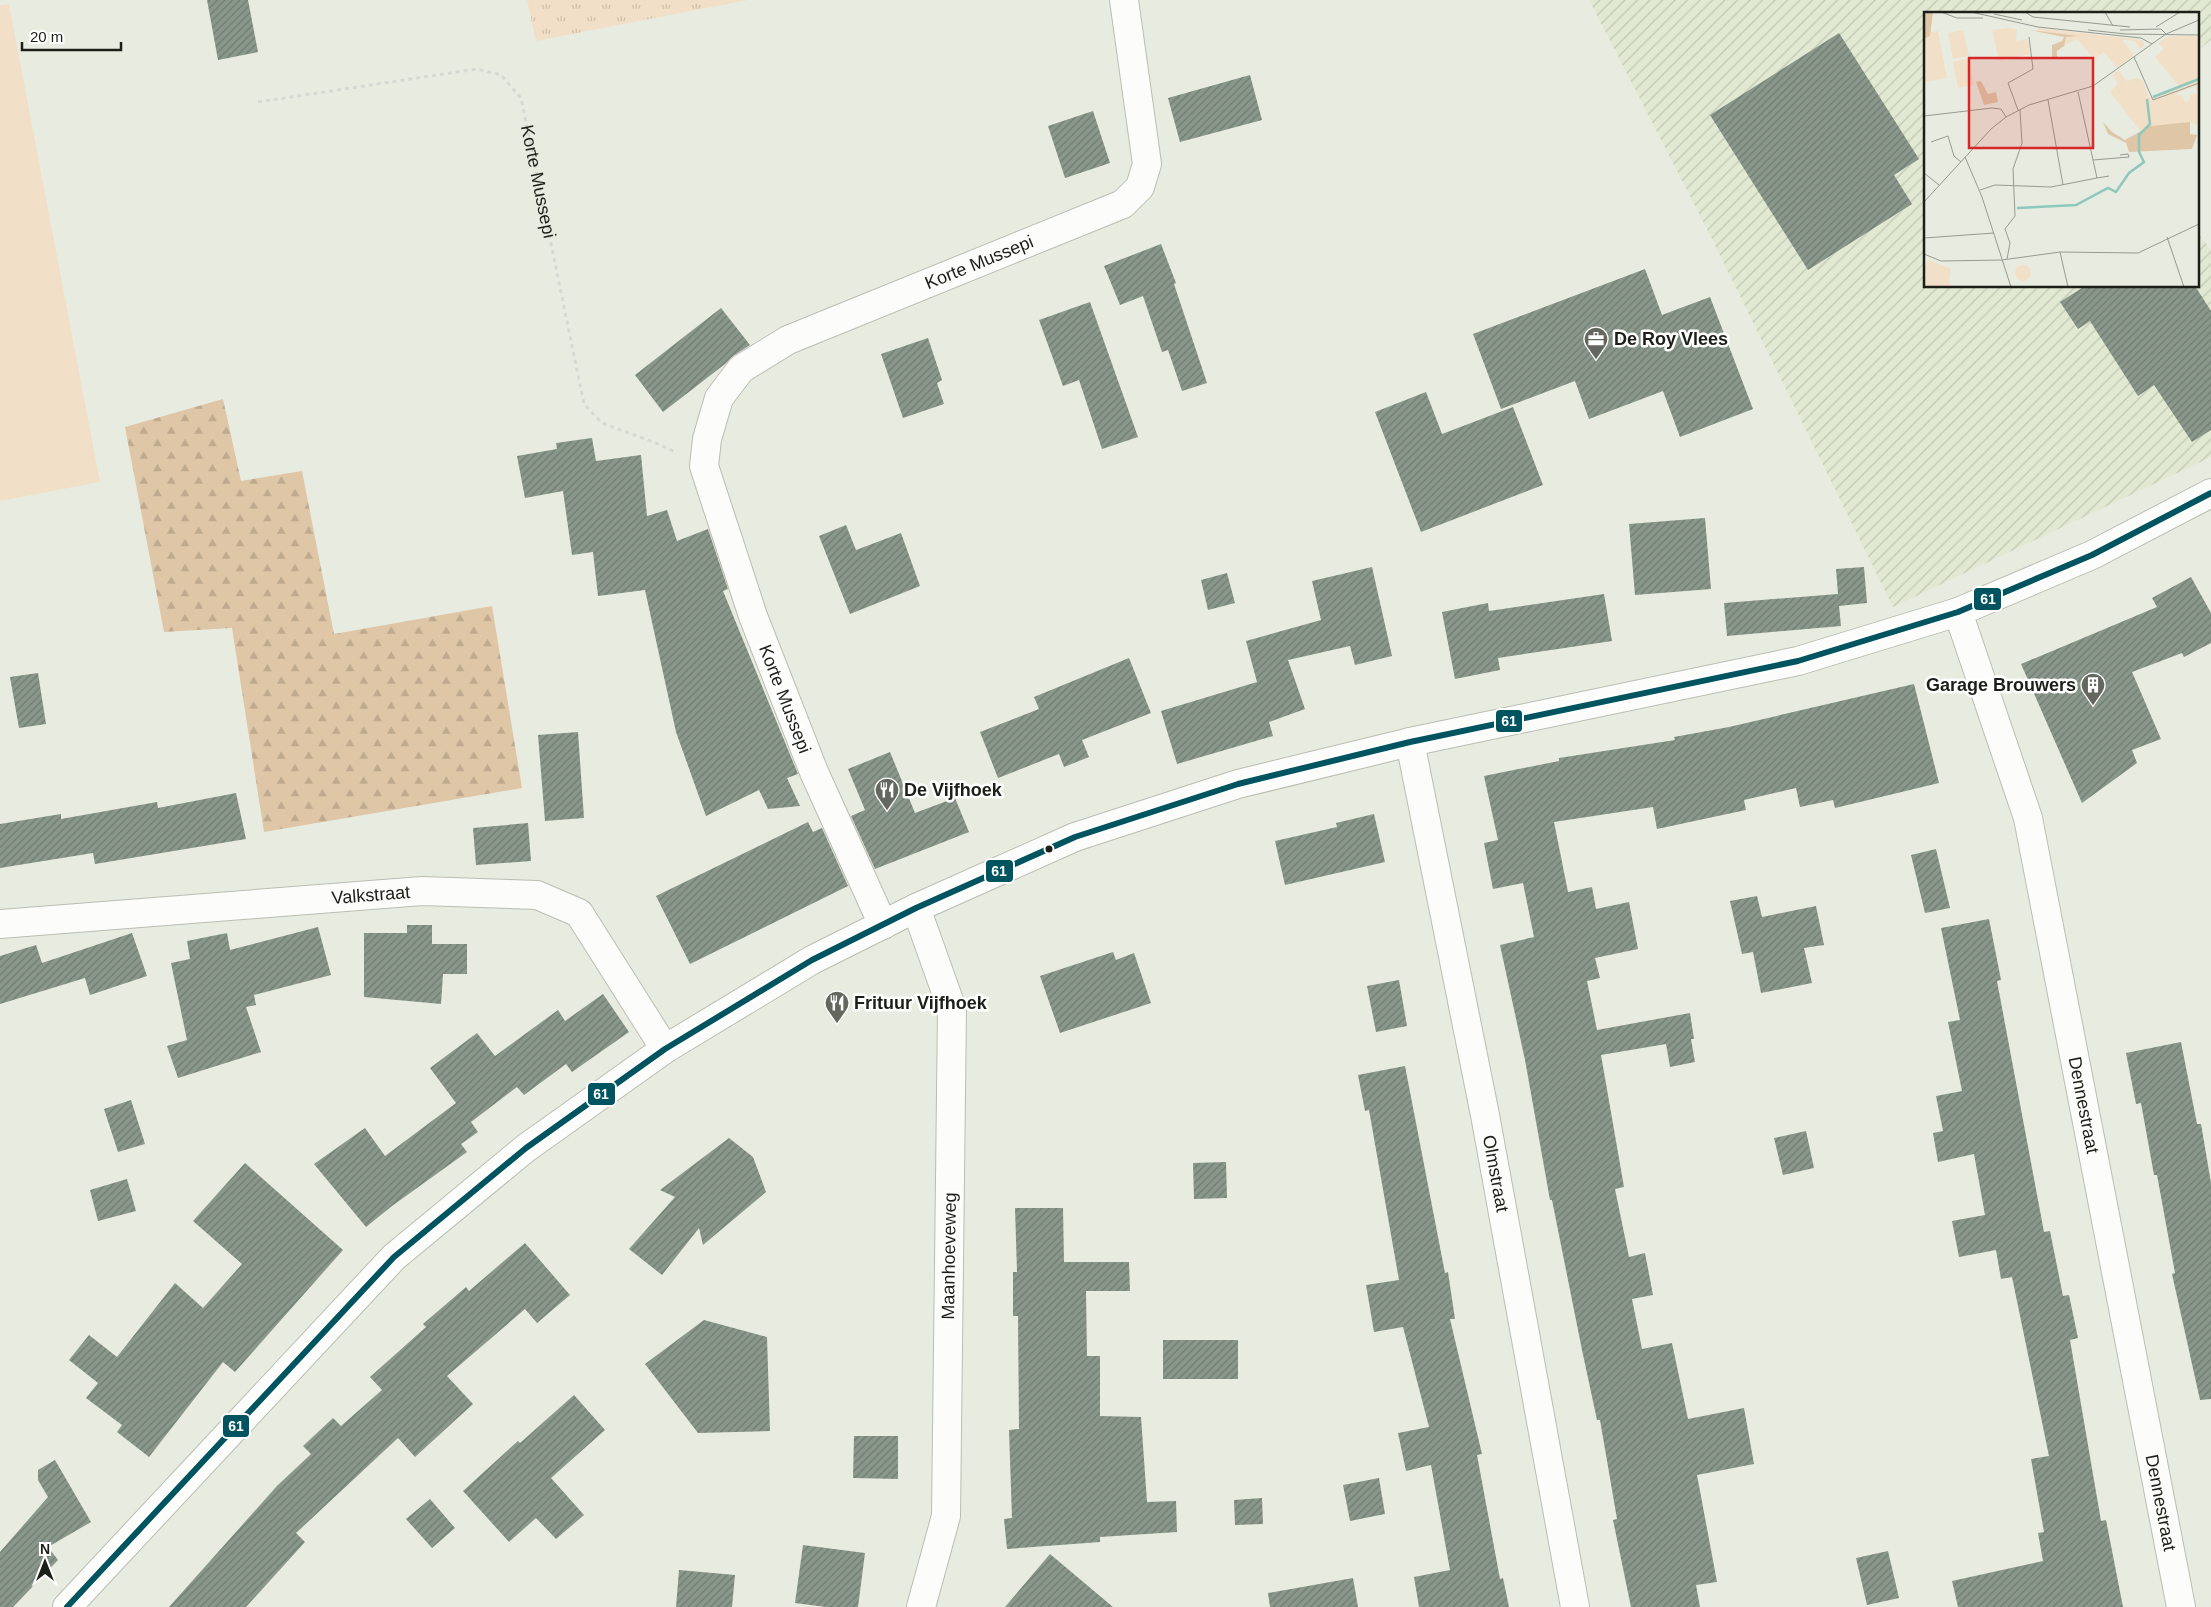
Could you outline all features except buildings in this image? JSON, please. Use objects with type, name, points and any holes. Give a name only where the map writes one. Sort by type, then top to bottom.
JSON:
[{"type":"street","name":"Korte Mussepi","points":[[883,925],[814,772],[753,616],[704,466],[707,439],[719,398],[741,369],[788,340],[1123,204],[1140,187],[1148,164],[1124,0]]},
{"type":"street","points":[[67,1607],[394,1257],[526,1148],[665,1049],[812,960],[916,908],[1075,837],[1238,784],[1410,742],[1798,661],[1958,612],[2092,555],[2211,493]]},
{"type":"street","name":"Dennestraat","points":[[1958,612],[2028,818],[2181,1607]]},
{"type":"street","name":"Olmstraat","points":[[1410,742],[1485,1115],[1576,1607]]},
{"type":"street","name":"Valkstraat","points":[[0,924],[422,891],[537,895],[580,913],[665,1049]]},
{"type":"street","name":"Maanhoeveweg","points":[[916,908],[952,1009],[946,1516],[921,1607]]},
{"type":"path","name":"Korte Mussepi","points":[[258,102],[478,69],[501,75],[521,98],[584,404],[602,423],[656,443],[704,466]]},
{"type":"shaded area","points":[[1589,0],[2211,0],[2211,40],[2198,50],[2198,12],[1924,12],[1924,288],[2198,288],[2198,233],[2211,250],[2211,457],[1893,607],[1709,233]]},
{"type":"green space","points":[[527,0],[748,0],[536,41]]},
{"type":"green space","points":[[9,4],[100,482],[0,501],[0,5]]},
{"type":"green space","points":[[223,399],[241,481],[302,471],[334,634],[492,606],[522,788],[264,832],[232,628],[164,632],[125,427]]},
{"type":"transit line","name":"61","points":[[67,1607],[394,1257],[526,1148],[665,1049],[812,960],[916,908],[1075,837],[1238,784],[1410,742],[1798,661],[1958,612],[2092,555],[2211,493]]},
{"type":"place","name":"De Roy Vlees","points":[[1596,360]]},
{"type":"place","name":"Garage Brouwers","points":[[2093,706]]},
{"type":"place","name":"De Vijfhoek","points":[[887,811]]},
{"type":"place","name":"Frituur Vijfhoek","points":[[837,1024]]}]
